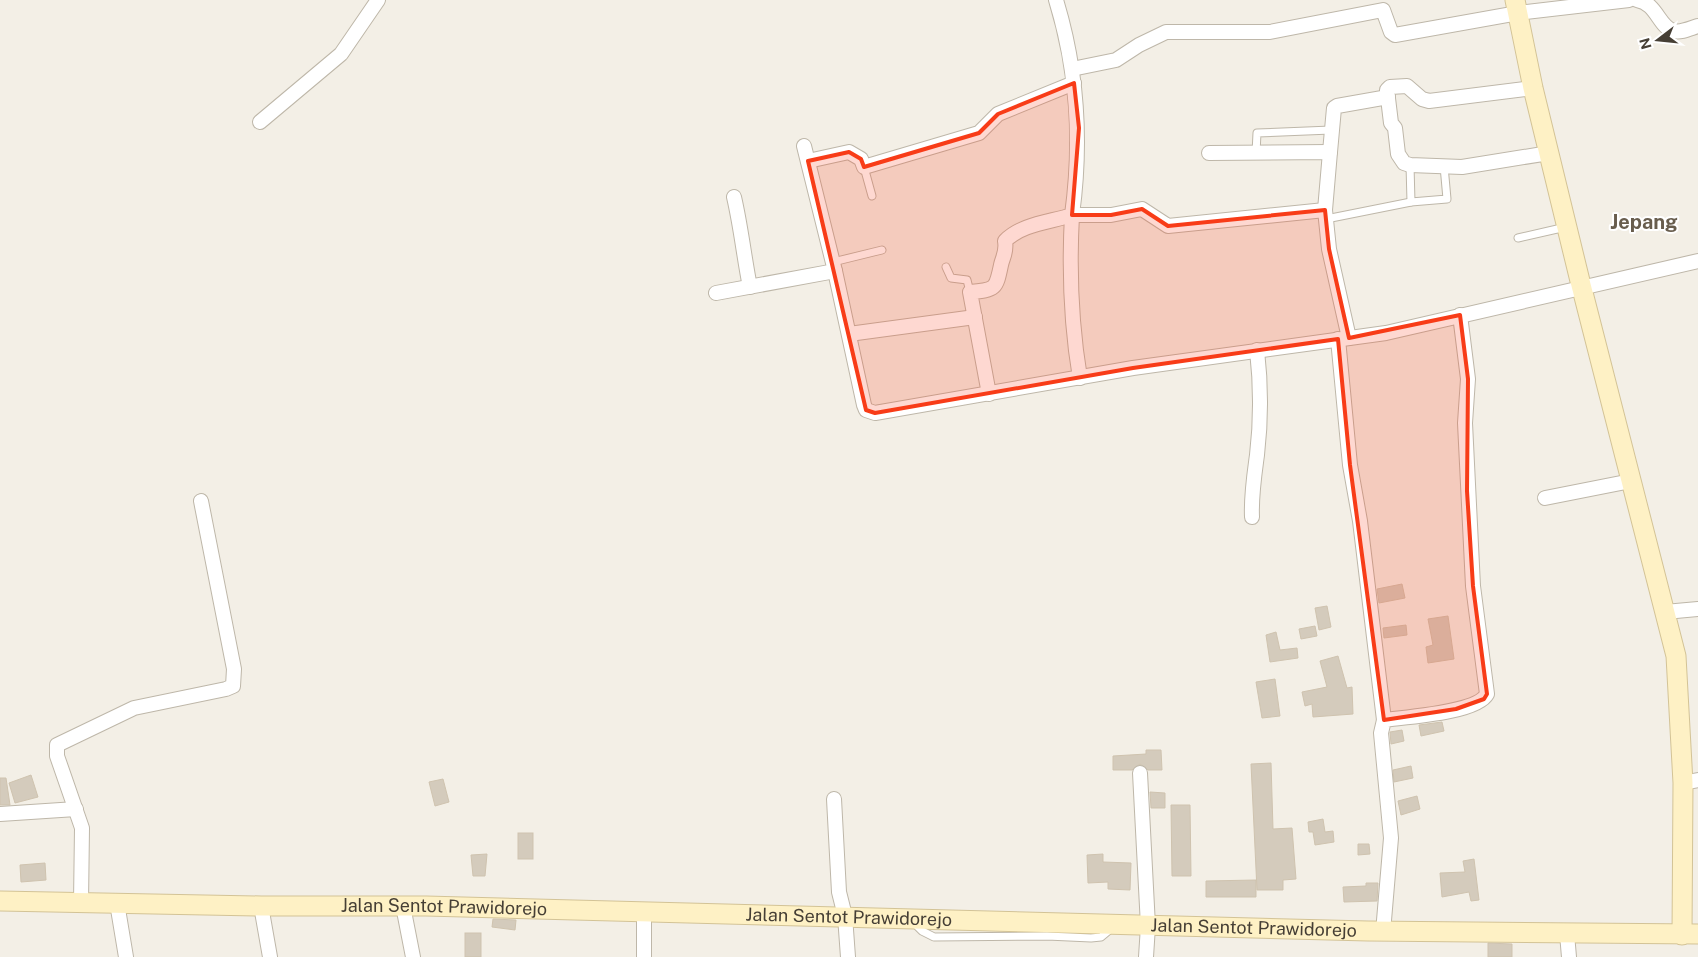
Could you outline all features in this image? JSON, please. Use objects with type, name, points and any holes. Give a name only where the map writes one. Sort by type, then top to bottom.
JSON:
[{"type":"main road","points":[[1516,6],[1533,88],[1566,227],[1676,656],[1690,781],[1690,935]]},
{"type":"main road","name":"Jalan Sentot Prawidorejo","points":[[0,900],[261,906],[403,906],[845,916],[1383,932],[1690,935]]},
{"type":"street","points":[[260,122],[341,54],[378,0]]},
{"type":"street","points":[[1056,0],[1073,76],[1079,128],[1070,258],[1072,314],[1080,378]]},
{"type":"street","points":[[808,161],[849,152],[861,159],[864,167],[980,133],[998,114],[1073,76],[1116,60],[1138,45],[1166,32],[1270,32],[1383,10],[1391,32],[1394,34],[1516,6],[1629,0]]},
{"type":"street","points":[[1637,0],[1649,4],[1668,28],[1674,31],[1698,26]]},
{"type":"street","points":[[1533,88],[1429,101],[1407,86],[1390,87],[1387,90],[1391,123],[1395,128],[1398,154],[1404,163],[1410,165],[1462,167],[1549,153]]},
{"type":"street","points":[[1383,932],[1391,838],[1382,733],[1384,720],[1360,521],[1350,465],[1343,339],[1329,249],[1326,214],[1332,113],[1337,106],[1388,97]]},
{"type":"street","points":[[804,146],[834,266],[864,405],[866,410],[870,412],[1257,350],[1386,333],[1581,286],[1698,261]]},
{"type":"street","points":[[1209,153],[1330,152]]},
{"type":"street","points":[[734,197],[743,236],[750,287]]},
{"type":"street","points":[[989,394],[970,292],[987,291],[995,288],[998,282],[1001,262],[1006,252],[1005,242],[1010,236],[1022,230],[1072,215],[1111,215],[1142,209],[1168,226],[1326,214]]},
{"type":"street","points":[[716,293],[750,287],[834,266]]},
{"type":"street","points":[[1384,720],[1456,709],[1479,703],[1487,694],[1473,586],[1465,423],[1468,379],[1460,315]]},
{"type":"street","points":[[849,334],[975,317]]},
{"type":"street","points":[[1252,517],[1251,496],[1257,455],[1260,409],[1257,350]]},
{"type":"street","points":[[1545,498],[1631,482]]},
{"type":"street","points":[[81,902],[82,828],[57,756],[57,745],[134,708],[233,686],[234,669],[202,501]]},
{"type":"street","points":[[1665,612],[1698,609]]},
{"type":"street","points":[[1140,773],[1148,926],[1146,957]]},
{"type":"street","points":[[834,800],[839,892],[845,916],[848,957]]},
{"type":"street","points":[[0,814],[76,809]]},
{"type":"street","points":[[117,903],[126,957]]},
{"type":"street","points":[[261,906],[270,957]]},
{"type":"street","points":[[403,906],[413,957]]},
{"type":"street","points":[[644,912],[644,957]]},
{"type":"street","points":[[1567,934],[1569,957]]},
{"type":"lane","points":[[1256,153],[1257,132],[1331,130]]},
{"type":"lane","points":[[1410,165],[1411,202]]},
{"type":"lane","points":[[1326,214],[1447,199],[1444,166]]},
{"type":"lane","points":[[864,167],[872,196]]},
{"type":"lane","points":[[1518,238],[1566,227]]},
{"type":"lane","points":[[834,266],[882,250]]},
{"type":"lane","points":[[946,267],[951,278],[967,280],[970,292]]},
{"type":"highlighted area","points":[[1074,83],[1079,128],[1072,215],[1111,215],[1142,209],[1168,226],[1325,210],[1329,249],[1349,338],[1460,315],[1468,379],[1467,491],[1473,586],[1487,694],[1484,699],[1456,709],[1384,720],[1350,465],[1338,339],[1133,368],[875,413],[866,410],[808,161],[849,152],[861,159],[864,167],[979,133],[998,114]]},
{"type":"building","points":[[1402,584],[1405,598],[1379,603],[1377,589]]},
{"type":"building","points":[[1327,606],[1331,627],[1319,630],[1315,608]]},
{"type":"building","points":[[1448,616],[1454,659],[1428,663],[1426,647],[1433,645],[1428,619]]},
{"type":"building","points":[[1406,625],[1407,635],[1384,638],[1383,628]]},
{"type":"building","points":[[1315,626],[1317,636],[1301,639],[1299,629]]},
{"type":"building","points":[[1276,632],[1280,650],[1297,648],[1298,658],[1270,662],[1266,635]]},
{"type":"building","points":[[1338,656],[1347,688],[1352,687],[1353,714],[1313,717],[1312,704],[1305,706],[1302,692],[1327,687],[1320,661]]},
{"type":"building","points":[[1275,679],[1280,716],[1262,718],[1256,682]]},
{"type":"building","points":[[1442,722],[1444,731],[1421,736],[1419,725]]},
{"type":"building","points":[[1402,730],[1404,741],[1391,744],[1390,732]]},
{"type":"building","points":[[1146,750],[1161,750],[1162,770],[1148,770],[1140,764],[1132,770],[1113,770],[1113,756],[1146,754]]},
{"type":"building","points":[[1271,763],[1273,829],[1292,828],[1296,879],[1283,880],[1283,890],[1257,890],[1251,764]]},
{"type":"building","points":[[1411,766],[1413,778],[1394,782],[1393,770]]},
{"type":"building","points":[[31,775],[38,797],[15,803],[9,783]]},
{"type":"building","points":[[0,778],[6,778],[10,805],[0,805]]},
{"type":"building","points":[[443,779],[449,802],[435,806],[429,782]]},
{"type":"building","points":[[1150,792],[1165,793],[1165,808],[1151,808]]},
{"type":"building","points":[[1417,796],[1420,809],[1401,815],[1398,801]]},
{"type":"building","points":[[1171,805],[1190,805],[1191,876],[1172,876]]},
{"type":"building","points":[[1323,819],[1325,832],[1333,831],[1334,842],[1315,845],[1313,832],[1309,832],[1308,822]]},
{"type":"building","points":[[518,833],[533,833],[533,859],[518,859]]},
{"type":"building","points":[[1358,844],[1369,844],[1370,854],[1358,855]]},
{"type":"building","points":[[487,854],[485,876],[473,876],[471,855]]},
{"type":"building","points":[[1103,854],[1103,862],[1131,863],[1130,890],[1108,889],[1108,882],[1088,883],[1087,855]]},
{"type":"building","points":[[1474,859],[1479,900],[1471,901],[1469,892],[1442,897],[1440,873],[1465,872],[1463,861]]},
{"type":"building","points":[[45,863],[46,880],[21,882],[20,865]]},
{"type":"building","points":[[1256,880],[1256,897],[1206,897],[1206,881]]},
{"type":"building","points":[[1366,883],[1378,883],[1377,901],[1344,902],[1343,887],[1366,886]]},
{"type":"building","points":[[493,919],[516,920],[515,930],[492,927]]},
{"type":"building","points":[[465,933],[481,933],[481,957],[465,957]]},
{"type":"building","points":[[1488,943],[1512,944],[1512,957],[1488,957]]},
{"type":"district","name":"Jepang","points":[[1644,222]]}]
